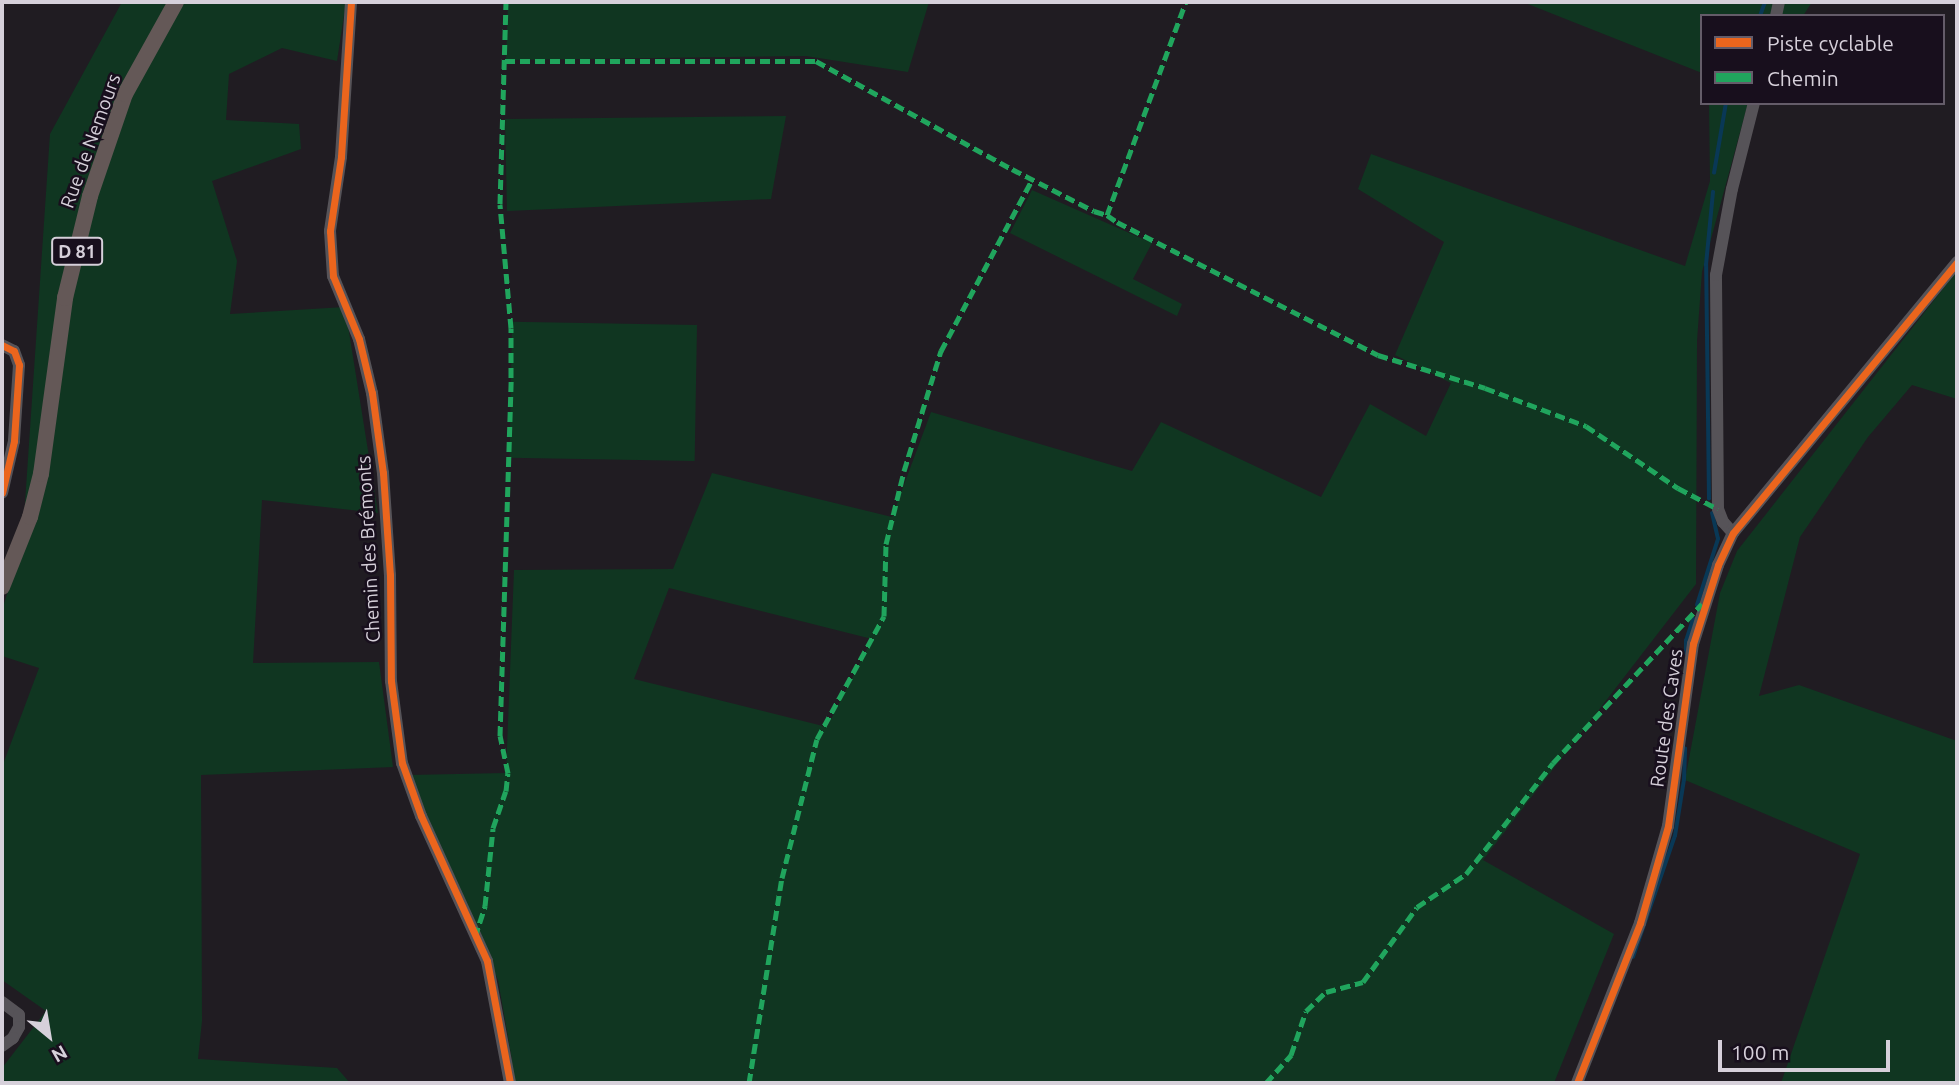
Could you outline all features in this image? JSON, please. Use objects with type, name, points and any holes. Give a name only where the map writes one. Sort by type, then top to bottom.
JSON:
[{"type":"main road","name":"Rue de Nemours","points":[[2,587],[30,517],[41,474],[65,298],[90,196],[125,94],[176,2]]},
{"type":"street","name":"Chemin des Brémonts","points":[[351,2],[341,156],[330,231],[333,276],[359,339],[372,393],[383,473],[390,575],[391,681],[402,763],[421,816],[487,961],[510,1083]]},
{"type":"street","points":[[1733,533],[1723,522],[1718,509],[1716,275],[1732,189],[1753,105]]},
{"type":"street","name":"Route des Caves","points":[[1577,1083],[1640,923],[1668,826],[1693,644],[1718,565],[1733,533],[1957,262]]},
{"type":"street","points":[[2,345],[14,351],[19,365],[10,467],[2,494]]},
{"type":"street","points":[[2,1002],[11,1006],[19,1015],[19,1027],[13,1038],[2,1046]]},
{"type":"green space","points":[[122,2],[346,2],[337,61],[282,48],[229,74],[226,120],[299,124],[301,149],[212,181],[237,261],[230,314],[345,307],[378,513],[262,500],[253,663],[379,662],[393,767],[201,775],[202,1021],[198,1059],[337,1068],[350,1083],[2,1083],[2,1068],[46,1011],[2,980],[2,767],[39,668],[2,656],[2,610],[22,547],[50,134]]},
{"type":"green space","points":[[508,2],[929,2],[908,72],[806,56],[506,60]]},
{"type":"green space","points":[[1523,2],[1812,2],[1804,14],[1700,14],[1700,72]]},
{"type":"green space","points":[[1709,105],[1747,105],[1702,272],[1697,341],[1696,584],[1483,860],[1614,934],[1554,1083],[512,1083],[512,1060],[498,980],[409,775],[506,773],[514,570],[673,569],[712,473],[892,517],[931,412],[1132,471],[1161,422],[1321,497],[1370,404],[1426,436],[1451,383],[1395,355],[1444,242],[1358,189],[1371,154],[1685,266],[1710,181]],"holes":[[[669,588],[872,639],[827,727],[634,679]]]},
{"type":"green space","points":[[786,116],[771,199],[507,211],[505,119]]},
{"type":"green space","points":[[1032,190],[1152,243],[1133,279],[1182,304],[1177,316],[1010,233]]},
{"type":"green space","points":[[1957,271],[1957,399],[1912,385],[1868,437],[1800,537],[1759,696],[1799,685],[1957,741],[1957,1083],[1781,1083],[1860,854],[1685,780],[1720,593],[1737,551]]},
{"type":"green space","points":[[512,322],[697,325],[695,461],[510,458]]},
{"type":"waterway","points":[[1761,14],[1765,2]]},
{"type":"waterway","points":[[1714,173],[1726,105]]},
{"type":"waterway","points":[[1709,499],[1706,265],[1713,192]]},
{"type":"waterway","points":[[1697,605],[1718,539],[1712,514]]},
{"type":"waterway","points":[[1686,654],[1686,641],[1693,619]]},
{"type":"waterway","points":[[1633,957],[1675,836],[1684,780],[1685,749]]},
{"type":"marked path","points":[[475,937],[485,906],[493,828],[506,791],[508,773],[500,736],[511,378],[511,328],[500,204],[506,2]]},
{"type":"marked path","points":[[1107,215],[1186,2]]},
{"type":"marked path","points":[[505,61],[816,61],[1012,169],[1378,355],[1485,388],[1586,426],[1678,488],[1718,509]]},
{"type":"marked path","points":[[749,1083],[782,878],[817,739],[884,616],[886,544],[904,471],[941,351],[1032,180]]},
{"type":"marked path","points":[[1266,1083],[1291,1055],[1306,1011],[1326,992],[1363,982],[1417,907],[1466,874],[1553,763],[1702,604]]},
{"type":"cycle path","points":[[351,2],[341,157],[330,231],[333,276],[359,339],[372,393],[383,473],[390,575],[391,681],[402,763],[421,816],[487,961],[510,1083]]},
{"type":"cycle path","points":[[1577,1083],[1640,923],[1668,826],[1693,644],[1718,565],[1733,533],[1957,262]]},
{"type":"cycle path","points":[[2,345],[14,351],[19,365],[14,441],[2,493]]}]
